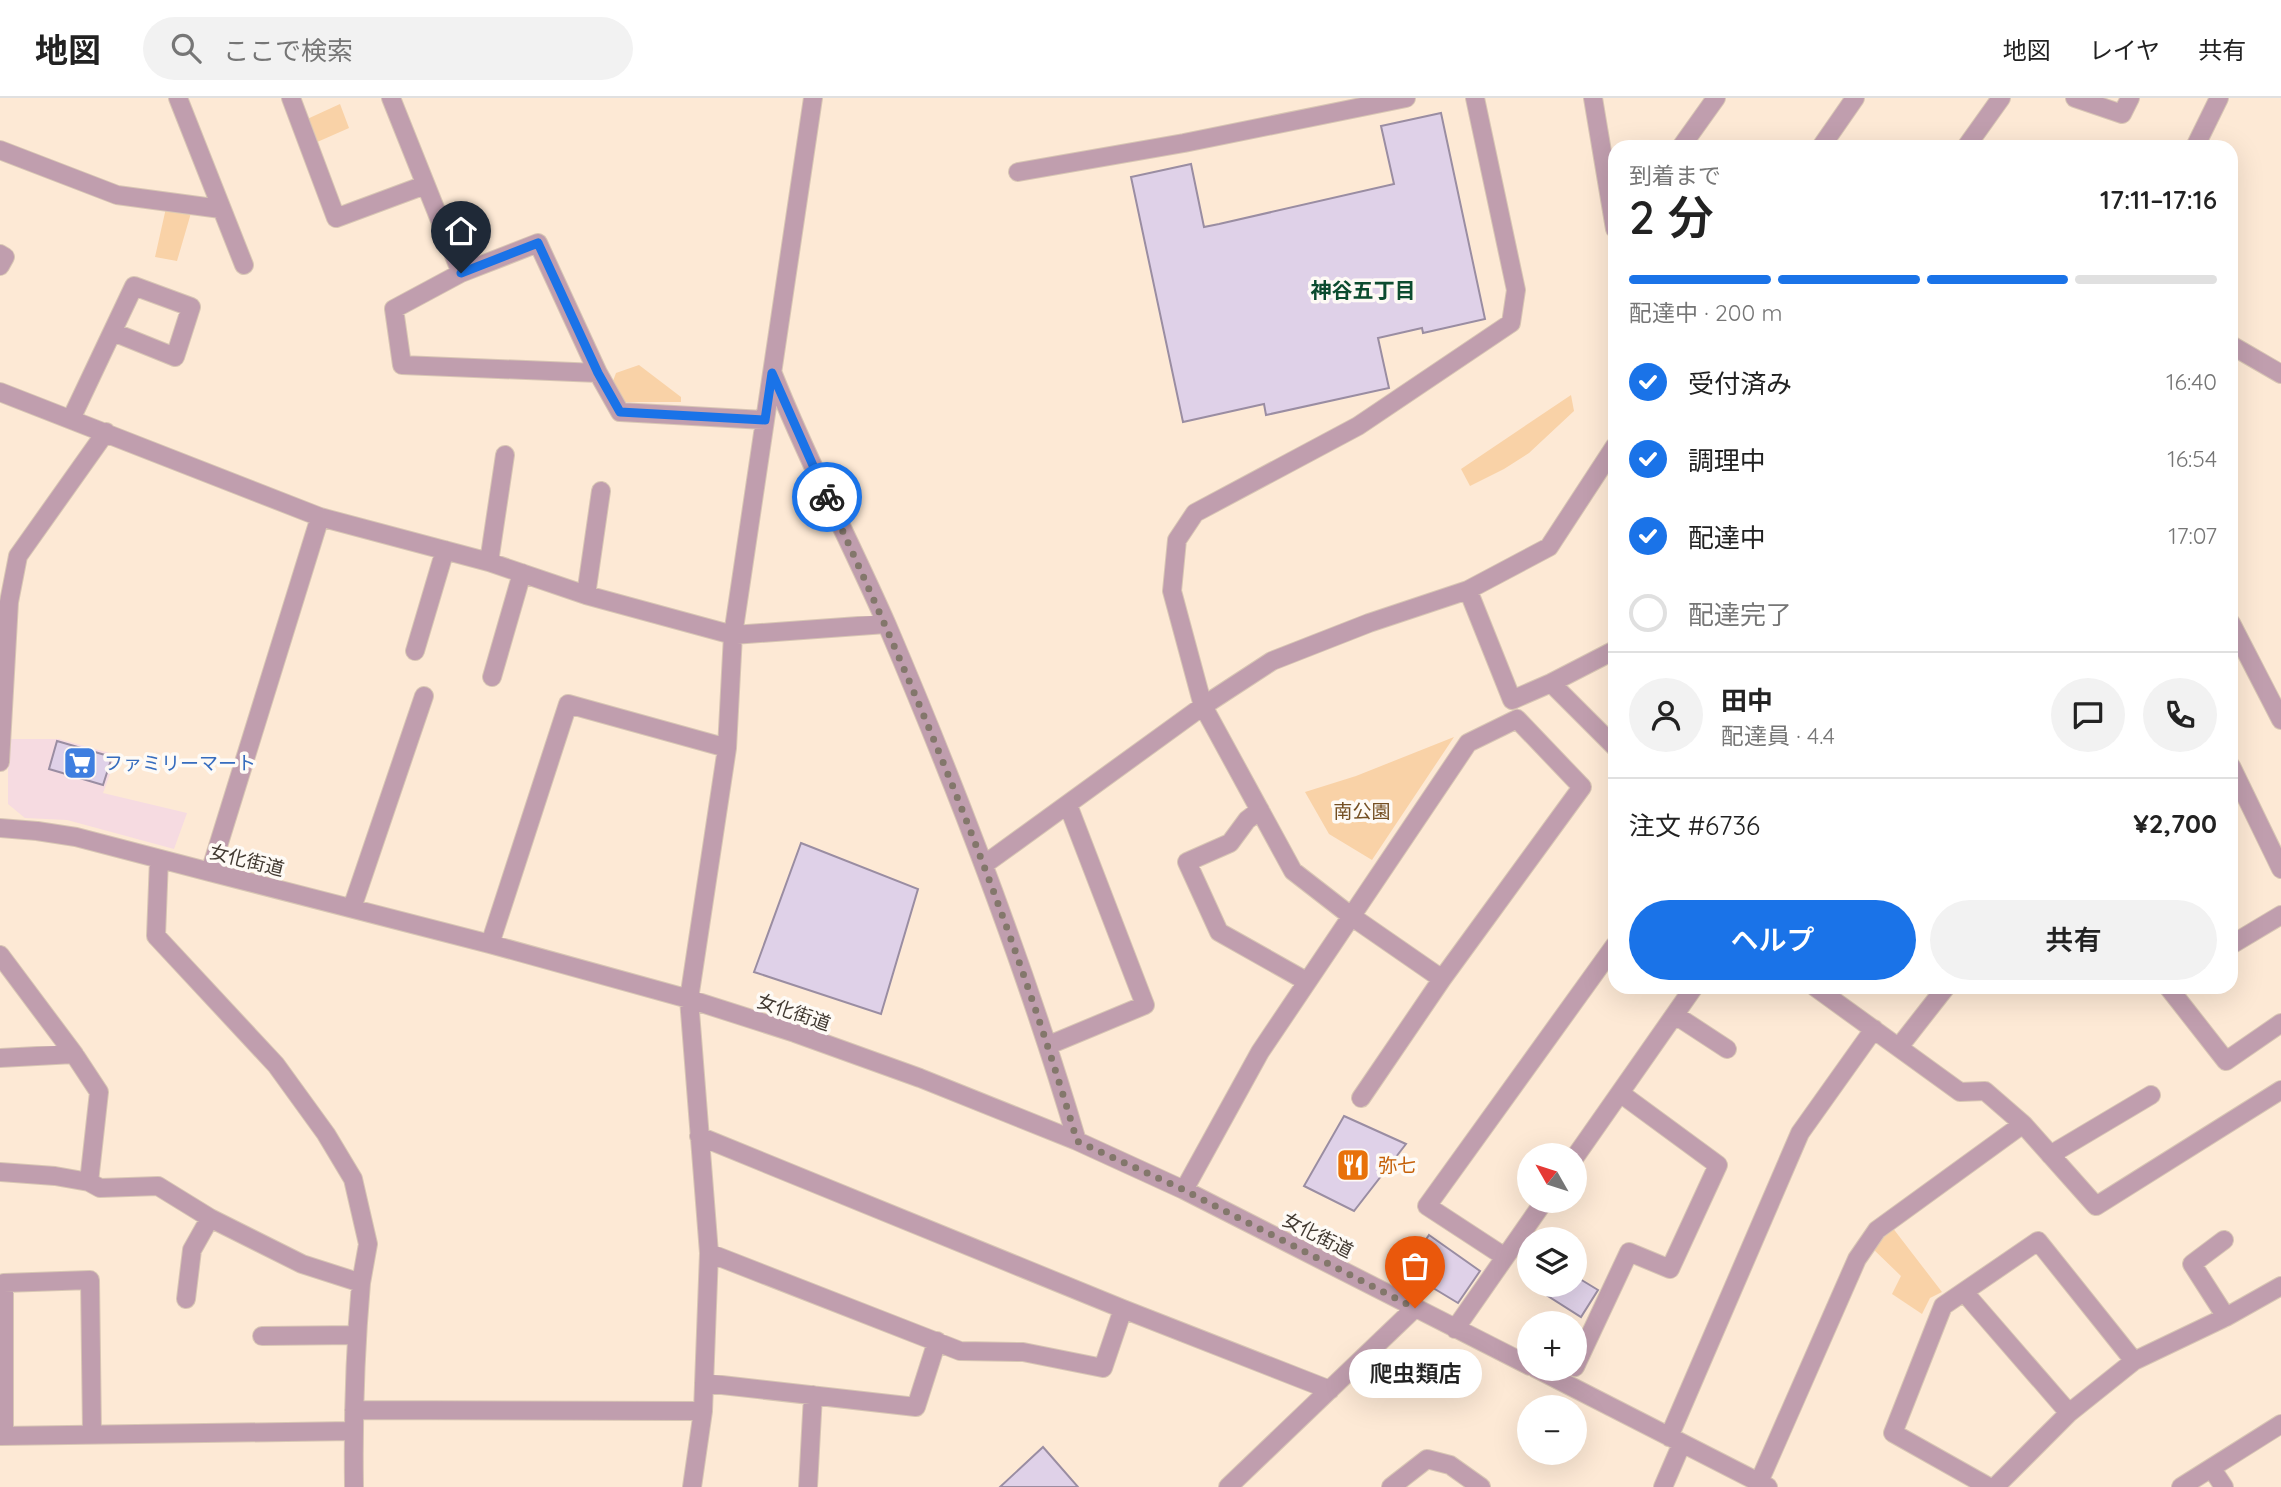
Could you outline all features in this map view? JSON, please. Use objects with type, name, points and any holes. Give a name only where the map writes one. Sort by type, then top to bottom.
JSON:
[{"type":"street","points":[[178,98],[244,265]]},
{"type":"street","points":[[291,98],[336,219],[425,185]]},
{"type":"street","points":[[391,98],[461,273]]},
{"type":"street","points":[[692,1487],[703,1411],[709,1254],[689,999],[727,748],[733,635],[813,98]]},
{"type":"street","points":[[1018,173],[1184,144],[1406,98]]},
{"type":"street","points":[[1442,979],[1351,916],[1293,871],[1203,706],[1172,591],[1177,540],[1195,513],[1358,426],[1511,323],[1516,290],[1475,98]]},
{"type":"street","points":[[1593,98],[1608,187]]},
{"type":"street","points":[[1686,140],[1716,98]]},
{"type":"street","points":[[1826,140],[1855,98]]},
{"type":"street","points":[[1971,140],[2001,98]]},
{"type":"street","points":[[2075,98],[2122,114],[2130,98]]},
{"type":"street","points":[[2198,140],[2219,98]]},
{"type":"street","points":[[0,150],[117,195],[221,208]]},
{"type":"street","points":[[598,373],[402,365],[394,309],[461,273],[538,243],[598,373],[620,412],[765,420]]},
{"type":"street","points":[[0,254],[5,257],[0,266]]},
{"type":"street","points":[[71,419],[134,286],[191,307],[174,357],[113,332]]},
{"type":"street","points":[[2238,349],[2281,374]]},
{"type":"street","points":[[772,373],[886,624],[985,864],[1049,1045],[1077,1141]]},
{"type":"street","points":[[0,392],[320,517],[489,562],[586,595],[733,635],[886,624]]},
{"type":"street","points":[[0,762],[9,602],[18,556],[106,432]]},
{"type":"street","points":[[489,562],[505,455]]},
{"type":"street","points":[[985,864],[1203,706],[1272,661],[1369,623],[1468,590],[1549,547],[1608,457]]},
{"type":"street","points":[[586,595],[601,491]]},
{"type":"street","points":[[210,872],[320,517]]},
{"type":"street","points":[[415,650],[445,550]]},
{"type":"street","points":[[492,677],[522,573]]},
{"type":"street","points":[[1468,590],[1512,700],[1608,654]]},
{"type":"street","points":[[2239,659],[2281,720]]},
{"type":"street","points":[[1550,683],[1608,740]]},
{"type":"street","points":[[352,908],[424,696]]},
{"type":"street","points":[[489,944],[568,704],[727,748]]},
{"type":"street","points":[[1184,1190],[1260,1052],[1468,743],[1517,719],[1582,787],[1442,979],[1361,1098]]},
{"type":"street","points":[[2238,780],[2281,869]]},
{"type":"street","points":[[1049,1045],[1144,1005],[1068,805]]},
{"type":"street","points":[[1260,810],[1247,820],[1230,843],[1187,862],[1219,932],[1306,981]]},
{"type":"street","points":[[2264,833],[2281,824]]},
{"type":"street","name":"女化街道","points":[[0,828],[76,837],[352,908],[689,999],[795,1033],[1077,1141],[1184,1190],[1517,1360]]},
{"type":"street","points":[[159,859],[156,936],[190,976],[275,1065],[327,1134],[353,1179],[368,1244],[356,1335],[354,1487]]},
{"type":"street","points":[[2238,942],[2281,915]]},
{"type":"street","points":[[0,955],[99,1092],[89,1182]]},
{"type":"street","points":[[1505,1257],[1427,1206],[1608,955]]},
{"type":"street","points":[[1585,1143],[1688,994]]},
{"type":"street","points":[[1825,994],[1960,1093],[1985,1091],[2023,1125],[2096,1206],[2281,1090]]},
{"type":"street","points":[[1899,1047],[1940,994]]},
{"type":"street","points":[[2173,994],[2226,1061],[2281,1024]]},
{"type":"street","points":[[1675,1015],[1727,1049]]},
{"type":"street","points":[[1663,1487],[1676,1440],[1800,1133],[1874,1029]]},
{"type":"street","points":[[0,1058],[74,1054]]},
{"type":"street","points":[[1587,1341],[1629,1252],[1670,1269],[1718,1165],[1620,1093]]},
{"type":"street","points":[[2050,1155],[2151,1095]]},
{"type":"street","points":[[1584,1381],[1676,1440],[1764,1485],[1857,1258],[1877,1230],[2023,1125]]},
{"type":"street","points":[[699,1136],[1123,1309],[1330,1390]]},
{"type":"street","points":[[0,1172],[55,1176],[89,1182],[100,1188],[158,1186],[210,1219],[302,1265],[361,1283]]},
{"type":"street","points":[[1455,1329],[1536,1213]]},
{"type":"street","points":[[186,1299],[192,1250],[210,1219]]},
{"type":"street","points":[[2224,1240],[2192,1265],[2226,1317]]},
{"type":"street","points":[[1989,1487],[1893,1433],[1943,1306],[2038,1241],[2134,1361]]},
{"type":"street","points":[[709,1254],[960,1351],[1023,1352],[1103,1368],[1123,1309]]},
{"type":"street","points":[[92,1433],[90,1280],[4,1283],[2,1436],[353,1431]]},
{"type":"street","points":[[1995,1487],[2069,1413],[2134,1361],[2226,1317],[2281,1286]]},
{"type":"street","points":[[1964,1292],[2069,1413]]},
{"type":"street","points":[[1228,1487],[1415,1308]]},
{"type":"street","points":[[262,1336],[356,1335]]},
{"type":"street","points":[[704,1383],[916,1406],[937,1341]]},
{"type":"street","points":[[808,1487],[813,1395]]},
{"type":"street","points":[[354,1410],[703,1411]]},
{"type":"street","points":[[2181,1487],[2281,1424]]},
{"type":"street","points":[[1391,1487],[1427,1459],[1450,1465],[1481,1487]]},
{"type":"street","points":[[2212,1469],[2224,1487]]},
{"type":"shaded area","points":[[8,739],[59,739],[117,755],[103,793],[187,813],[174,849],[67,820],[25,818],[8,804]]},
{"type":"green space","points":[[340,104],[349,128],[315,143],[305,120]]},
{"type":"green space","points":[[166,208],[191,213],[177,261],[155,257]]},
{"type":"green space","points":[[639,365],[681,397],[681,402],[625,402],[613,381],[616,373]]},
{"type":"green space","points":[[1571,395],[1574,411],[1529,453],[1470,486],[1461,469]]},
{"type":"green space","name":"南公園","points":[[1454,737],[1372,860],[1329,834],[1305,792],[1356,776]]},
{"type":"green space","points":[[1892,1227],[1942,1292],[1930,1298],[1922,1314],[1892,1294],[1901,1276],[1871,1247]]},
{"type":"building","points":[[1441,113],[1485,319],[1423,333],[1422,328],[1378,338],[1389,388],[1266,415],[1264,404],[1183,422],[1131,177],[1191,164],[1204,227],[1219,224],[1394,184],[1381,126]]},
{"type":"building","name":"ファミリーマート","points":[[57,741],[112,757],[103,785],[49,769]]},
{"type":"building","points":[[801,843],[918,889],[881,1014],[754,972]]},
{"type":"building","name":"弥七","points":[[1344,1116],[1406,1144],[1354,1211],[1304,1186]]},
{"type":"building","points":[[1429,1235],[1480,1271],[1458,1303],[1405,1271]]},
{"type":"building","points":[[1587,1283],[1598,1290],[1585,1311],[1572,1311],[1549,1297],[1587,1297]]},
{"type":"building","points":[[1043,1447],[1078,1487],[1000,1487]]},
{"type":"way so far","points":[[827,497],[886,624],[985,864],[1049,1045],[1077,1141],[1184,1190],[1415,1308]]},
{"type":"place","name":"ファミリーマート","points":[[80,763]]},
{"type":"place","name":"弥七","points":[[1353,1165]]},
{"type":"place","name":"爬虫類店","points":[[1415,1308]]},
{"type":"district","name":"神谷五丁目","points":[[1363,291]]},
{"type":"route","points":[[461,273],[538,243],[598,373],[620,412],[765,420],[772,373],[827,497]]}]
